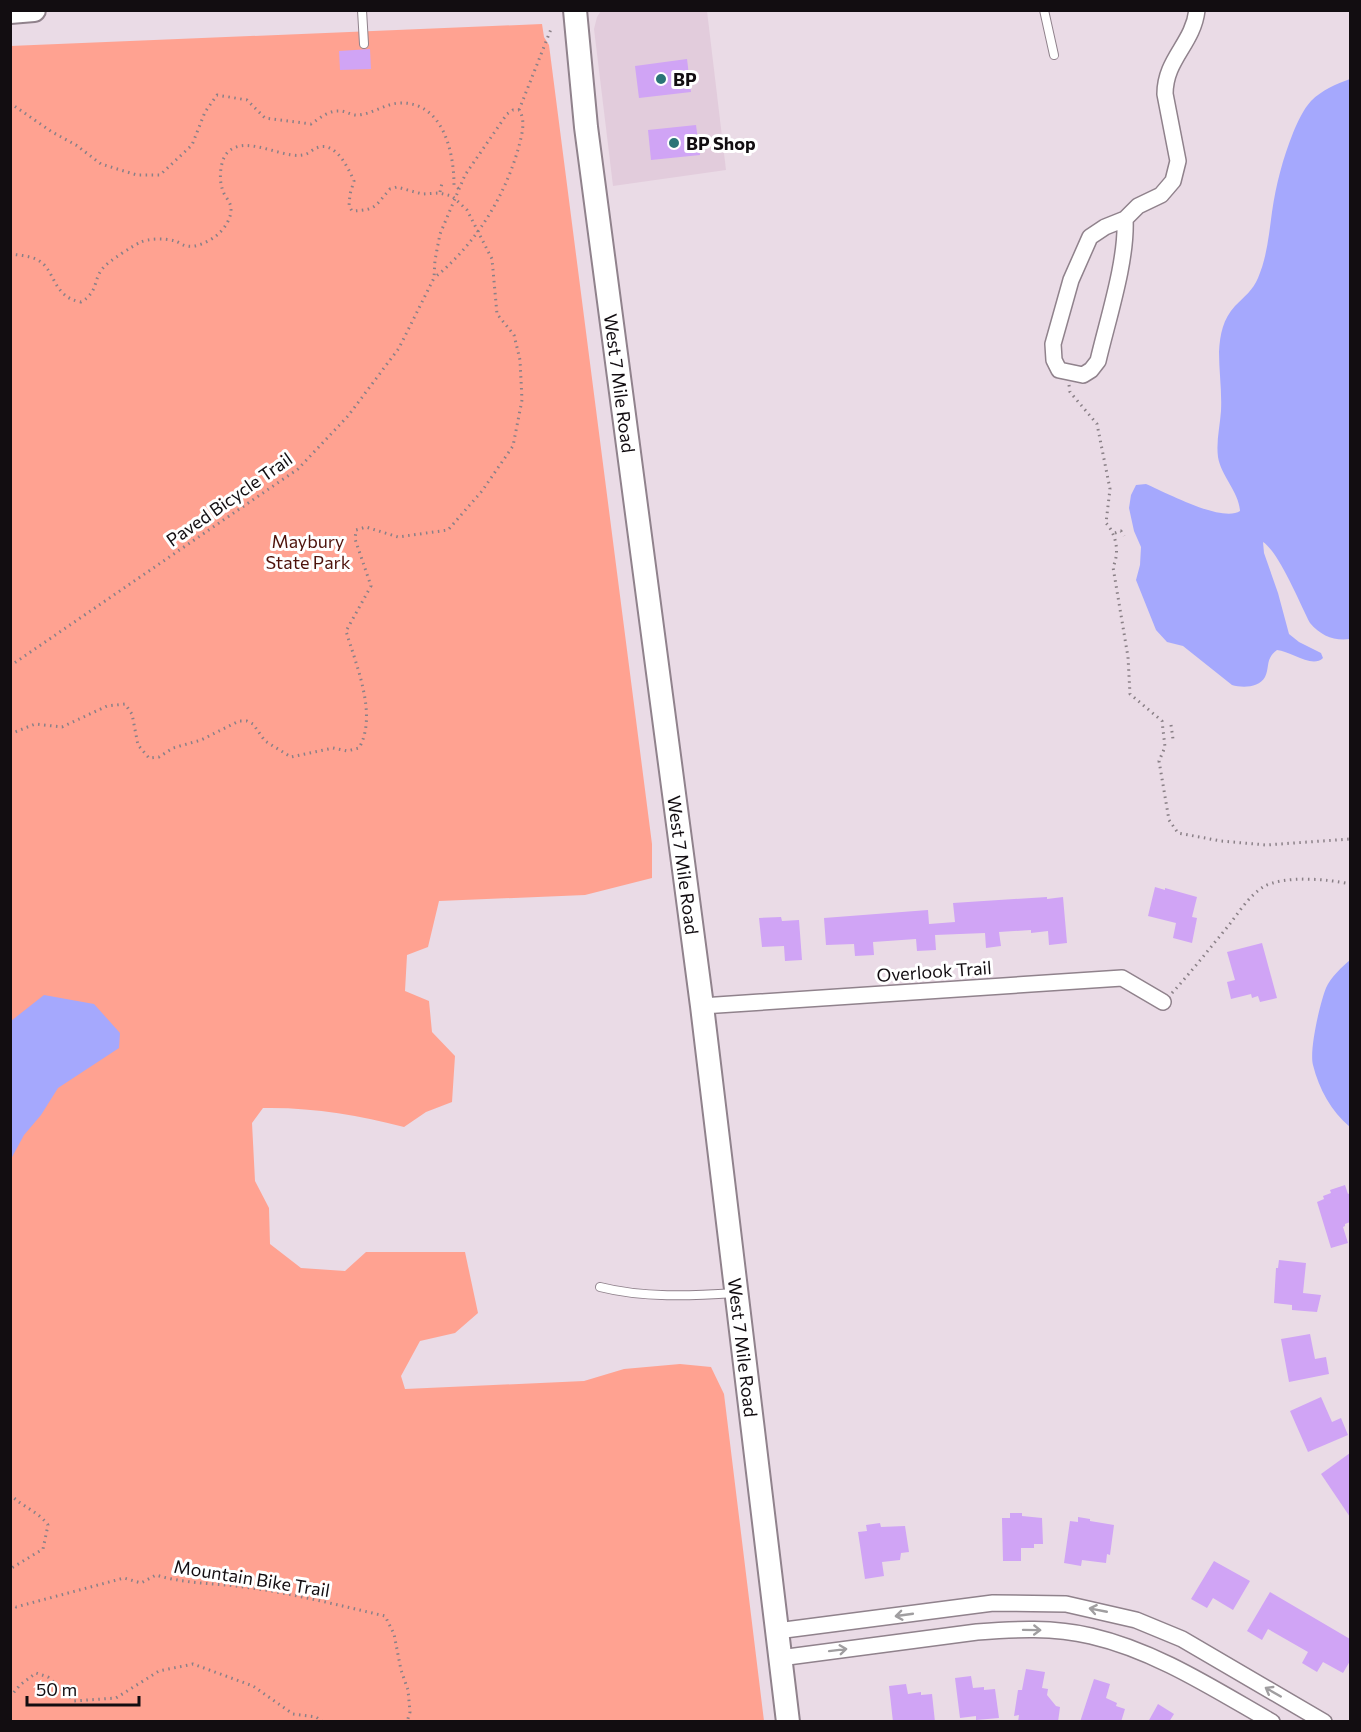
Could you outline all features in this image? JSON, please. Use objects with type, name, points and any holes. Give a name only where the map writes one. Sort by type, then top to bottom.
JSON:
[{"type":"street","points":[[10,12],[33,10]]},
{"type":"street","name":"West 7 Mile Road","points":[[575,10],[586,127],[702,1006],[788,1722]]},
{"type":"street","points":[[1125,219],[1126,235],[1122,259],[1098,361],[1091,370],[1083,375],[1059,370],[1054,360],[1053,344],[1071,280],[1090,237],[1105,227],[1125,219],[1138,206],[1161,195],[1173,182],[1178,161],[1165,84],[1170,65],[1187,40],[1196,19],[1197,10]]},
{"type":"street","name":"Overlook Trail","points":[[702,1006],[1122,978],[1163,1002]]},
{"type":"street","points":[[777,1631],[963,1607],[1015,1603],[1066,1604],[1136,1620],[1182,1639],[1307,1717],[1324,1722]]},
{"type":"street","points":[[963,1607],[967,1633]]},
{"type":"street","points":[[1128,1646],[1136,1620]]},
{"type":"street","points":[[780,1658],[967,1633],[1054,1630],[1089,1635],[1128,1646],[1169,1665],[1272,1722]]},
{"type":"lane","points":[[362,10],[364,44]]},
{"type":"lane","points":[[1044,10],[1054,55]]},
{"type":"lane","points":[[600,1287],[625,1294],[736,1293]]},
{"type":"path","points":[[519,110],[551,29]]},
{"type":"path","points":[[10,103],[52,132],[76,145],[101,164],[137,175],[160,175],[192,145],[205,112],[217,95],[247,100],[265,118],[311,124],[330,112],[340,111],[358,116],[397,103],[416,105],[429,112],[439,122],[450,148],[454,185],[459,189]]},
{"type":"path","name":"Paved Bicycle Trail","points":[[10,666],[298,469],[348,416],[399,348],[434,278],[440,234],[465,175],[507,114],[513,110],[519,110],[523,119],[515,159],[494,208],[450,265],[434,278]]},
{"type":"path","points":[[10,254],[40,261],[56,286],[69,298],[81,302],[94,292],[104,266],[139,243],[166,240],[186,246],[198,246],[218,235],[232,213],[221,188],[223,161],[228,152],[236,148],[263,147],[295,156],[307,154],[321,147],[329,148],[345,161],[354,181],[349,206],[352,211],[368,210],[377,206],[390,189],[397,187],[422,194],[439,193],[452,196],[467,210],[492,259],[497,314],[514,335],[522,391],[513,446],[482,491],[448,530],[398,537],[366,527],[356,530],[355,538],[371,585],[346,631],[368,715],[366,731],[359,748],[348,751],[333,748],[291,757],[265,741],[253,724],[239,721],[201,740],[173,748],[159,757],[149,758],[138,745],[132,714],[125,704],[107,706],[62,727],[35,724],[10,734]]},
{"type":"path","points":[[439,193],[442,183]]},
{"type":"path","points":[[1079,402],[1097,424],[1110,489],[1106,523],[1114,533],[1116,560],[1113,567],[1128,657],[1130,694],[1162,721],[1165,747],[1159,761],[1169,820],[1178,833],[1221,841],[1266,845],[1350,838]]},
{"type":"path","points":[[1114,533],[1122,531],[1124,536]]},
{"type":"path","points":[[1171,725],[1173,739]]},
{"type":"path","points":[[1163,734],[1172,732]]},
{"type":"path","points":[[1163,1002],[1191,973],[1251,897],[1264,886],[1282,881],[1329,880],[1350,884]]},
{"type":"path","points":[[10,1494],[19,1503],[42,1516],[48,1525],[43,1549],[10,1569]]},
{"type":"path","name":"Mountain Bike Trail","points":[[10,1604],[16,1607],[124,1578],[141,1583],[156,1575],[176,1581],[241,1586],[279,1592],[385,1616],[394,1634],[401,1670],[408,1689],[410,1712],[407,1722]]},
{"type":"path","points":[[10,1697],[20,1685],[36,1673],[48,1677],[74,1701],[116,1698],[159,1671],[193,1664],[253,1686],[293,1714],[316,1717],[323,1722]]},
{"type":"shaded area","points":[[601,11],[707,11],[726,170],[613,186],[594,29]]},
{"type":"green space","name":"Maybury State Park","points":[[542,24],[544,37],[549,45],[652,844],[652,878],[585,895],[439,901],[428,947],[407,955],[405,991],[429,1001],[432,1032],[455,1056],[452,1102],[426,1112],[404,1127],[334,1113],[263,1108],[252,1123],[255,1181],[269,1208],[270,1244],[301,1268],[345,1271],[366,1252],[465,1252],[478,1313],[455,1333],[420,1341],[401,1376],[405,1389],[584,1381],[624,1369],[680,1364],[711,1367],[724,1394],[764,1721],[11,1721],[10,46]]},
{"type":"water","points":[[1350,79],[1350,639],[1328,637],[1310,623],[1276,556],[1263,542],[1264,553],[1289,634],[1321,653],[1323,658],[1313,662],[1307,661],[1277,650],[1268,663],[1262,681],[1245,687],[1236,686],[1183,646],[1167,642],[1156,630],[1136,580],[1141,547],[1134,531],[1129,508],[1131,495],[1136,485],[1146,484],[1207,510],[1232,514],[1240,511],[1237,497],[1218,457],[1221,417],[1219,352],[1221,333],[1235,306],[1254,286],[1264,262],[1280,171],[1289,142],[1303,112],[1315,97]]},
{"type":"water","points":[[1350,960],[1350,1127],[1337,1114],[1322,1091],[1313,1065],[1312,1049],[1326,988]]},
{"type":"water","points":[[44,995],[94,1004],[120,1033],[119,1048],[58,1088],[41,1115],[24,1135],[11,1159],[11,1021]]},
{"type":"building","points":[[370,49],[371,69],[340,70],[339,51]]},
{"type":"building","points":[[687,59],[691,92],[639,98],[635,66]]},
{"type":"building","points":[[696,125],[700,155],[651,160],[648,130]]},
{"type":"building","points":[[1155,887],[1197,897],[1192,917],[1197,918],[1192,943],[1173,938],[1176,923],[1148,916]]},
{"type":"building","points":[[1047,897],[1047,899],[1063,897],[1067,943],[1049,945],[1048,931],[1031,933],[1031,930],[999,932],[1001,946],[986,948],[985,933],[935,935],[936,950],[917,951],[916,939],[873,942],[874,955],[855,956],[854,944],[826,945],[824,918],[928,910],[929,924],[955,922],[953,903]]},
{"type":"building","points":[[781,917],[782,921],[799,920],[802,960],[785,961],[784,946],[762,947],[759,918]]},
{"type":"building","points":[[1262,943],[1277,998],[1260,1002],[1258,996],[1252,998],[1251,994],[1231,999],[1227,982],[1235,980],[1227,952]]},
{"type":"building","points":[[1345,1185],[1348,1194],[1350,1193],[1350,1222],[1343,1227],[1348,1243],[1331,1248],[1317,1202],[1324,1199],[1323,1196],[1331,1193],[1330,1190]]},
{"type":"building","points":[[1279,1260],[1306,1263],[1303,1293],[1321,1295],[1317,1312],[1292,1310],[1292,1305],[1274,1303],[1276,1268],[1278,1268]]},
{"type":"building","points":[[1310,1334],[1315,1359],[1326,1357],[1329,1374],[1289,1382],[1281,1339]]},
{"type":"building","points":[[1321,1397],[1332,1422],[1341,1418],[1348,1435],[1308,1452],[1290,1411]]},
{"type":"building","points":[[1350,1453],[1350,1517],[1321,1474]]},
{"type":"building","points":[[1010,1513],[1022,1513],[1022,1516],[1042,1518],[1043,1544],[1034,1544],[1034,1548],[1021,1548],[1021,1561],[1003,1561],[1002,1518],[1010,1518]]},
{"type":"building","points":[[1078,1517],[1114,1525],[1110,1555],[1107,1554],[1106,1563],[1082,1560],[1081,1566],[1064,1563],[1070,1521],[1078,1522]]},
{"type":"building","points":[[880,1523],[881,1527],[905,1526],[909,1552],[901,1553],[900,1560],[882,1562],[884,1576],[865,1579],[858,1532],[867,1531],[866,1525]]},
{"type":"building","points":[[1214,1561],[1250,1581],[1233,1610],[1213,1598],[1207,1608],[1191,1599]]},
{"type":"building","points":[[1270,1592],[1350,1639],[1350,1661],[1343,1673],[1323,1662],[1317,1672],[1302,1663],[1308,1652],[1268,1629],[1262,1640],[1247,1631]]},
{"type":"building","points":[[1026,1669],[1045,1672],[1042,1688],[1048,1689],[1047,1695],[1056,1706],[1060,1707],[1058,1722],[1018,1722],[1019,1715],[1014,1716],[1018,1690],[1022,1690]]},
{"type":"building","points":[[971,1676],[973,1688],[995,1689],[999,1718],[976,1720],[976,1716],[960,1718],[955,1678]]},
{"type":"building","points":[[1094,1679],[1110,1684],[1106,1698],[1117,1703],[1116,1706],[1125,1709],[1121,1722],[1080,1722]]},
{"type":"building","points":[[906,1684],[908,1694],[921,1692],[921,1695],[932,1694],[935,1722],[893,1722],[889,1686]]},
{"type":"building","points":[[1158,1704],[1174,1714],[1169,1722],[1148,1722]]},
{"type":"place","name":"BP","points":[[661,79]]},
{"type":"place","name":"BP Shop","points":[[674,143]]}]
